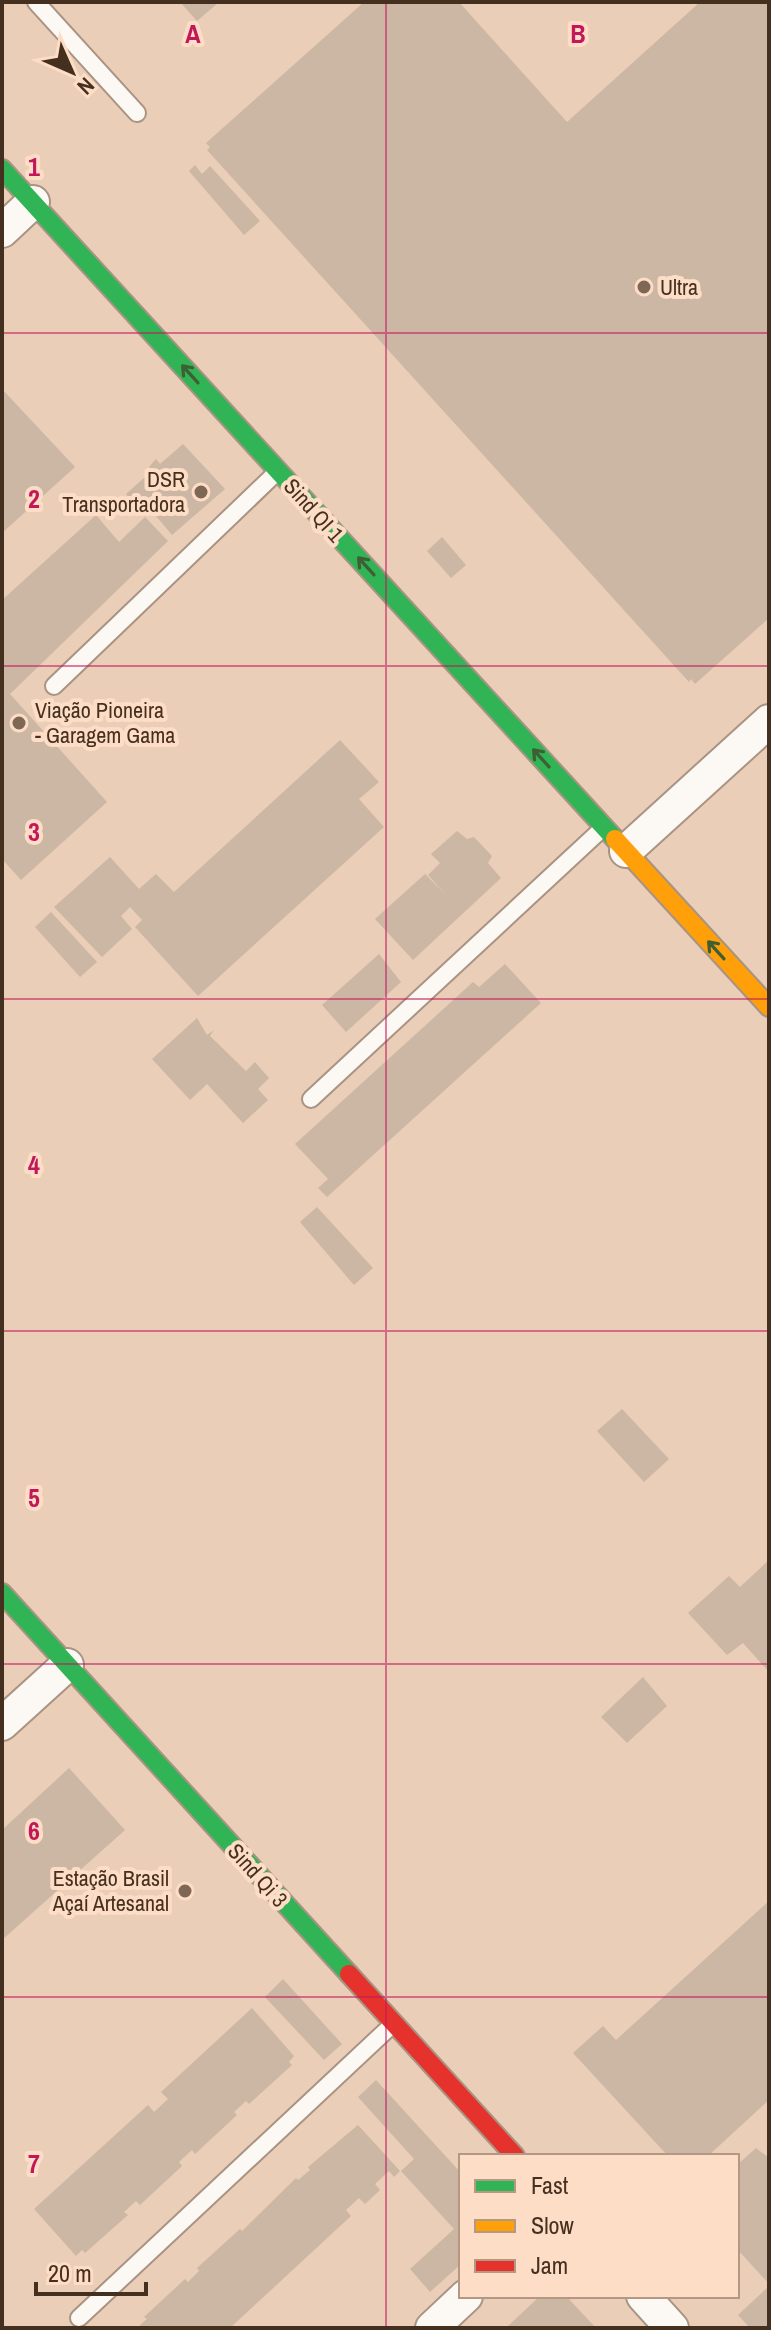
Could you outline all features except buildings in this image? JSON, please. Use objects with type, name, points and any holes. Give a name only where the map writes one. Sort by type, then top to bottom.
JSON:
[{"type":"street","name":"Sind QI 1","points":[[2,169],[769,1007]]},
{"type":"street","points":[[2,231],[33,202]]},
{"type":"street","points":[[626,851],[769,721]]},
{"type":"street","name":"Sind Qi 3","points":[[2,1593],[513,2154]]},
{"type":"street","points":[[2,1724],[67,1665]]},
{"type":"street","points":[[432,2328],[464,2298]]},
{"type":"street","points":[[645,2298],[672,2328]]},
{"type":"lane","points":[[36,2],[137,113]]},
{"type":"lane","points":[[54,686],[279,471]]},
{"type":"lane","points":[[311,1099],[604,827]]},
{"type":"lane","points":[[79,2318],[393,2024]]},
{"type":"traffic: fast","points":[[2,169],[615,839]]},
{"type":"traffic: fast","points":[[2,1593],[349,1974]]},
{"type":"traffic: slow","points":[[615,839],[769,1007]]},
{"type":"traffic: jam","points":[[349,1974],[513,2154]]},
{"type":"place","name":"Ultra","points":[[644,287]]},
{"type":"place","name":"DSR Transportadora","points":[[201,492]]},
{"type":"place","name":"Viação Pioneira - Garagem Gama","points":[[19,723]]},
{"type":"place","name":"Estação Brasil Açaí Artesanal","points":[[185,1891]]}]
